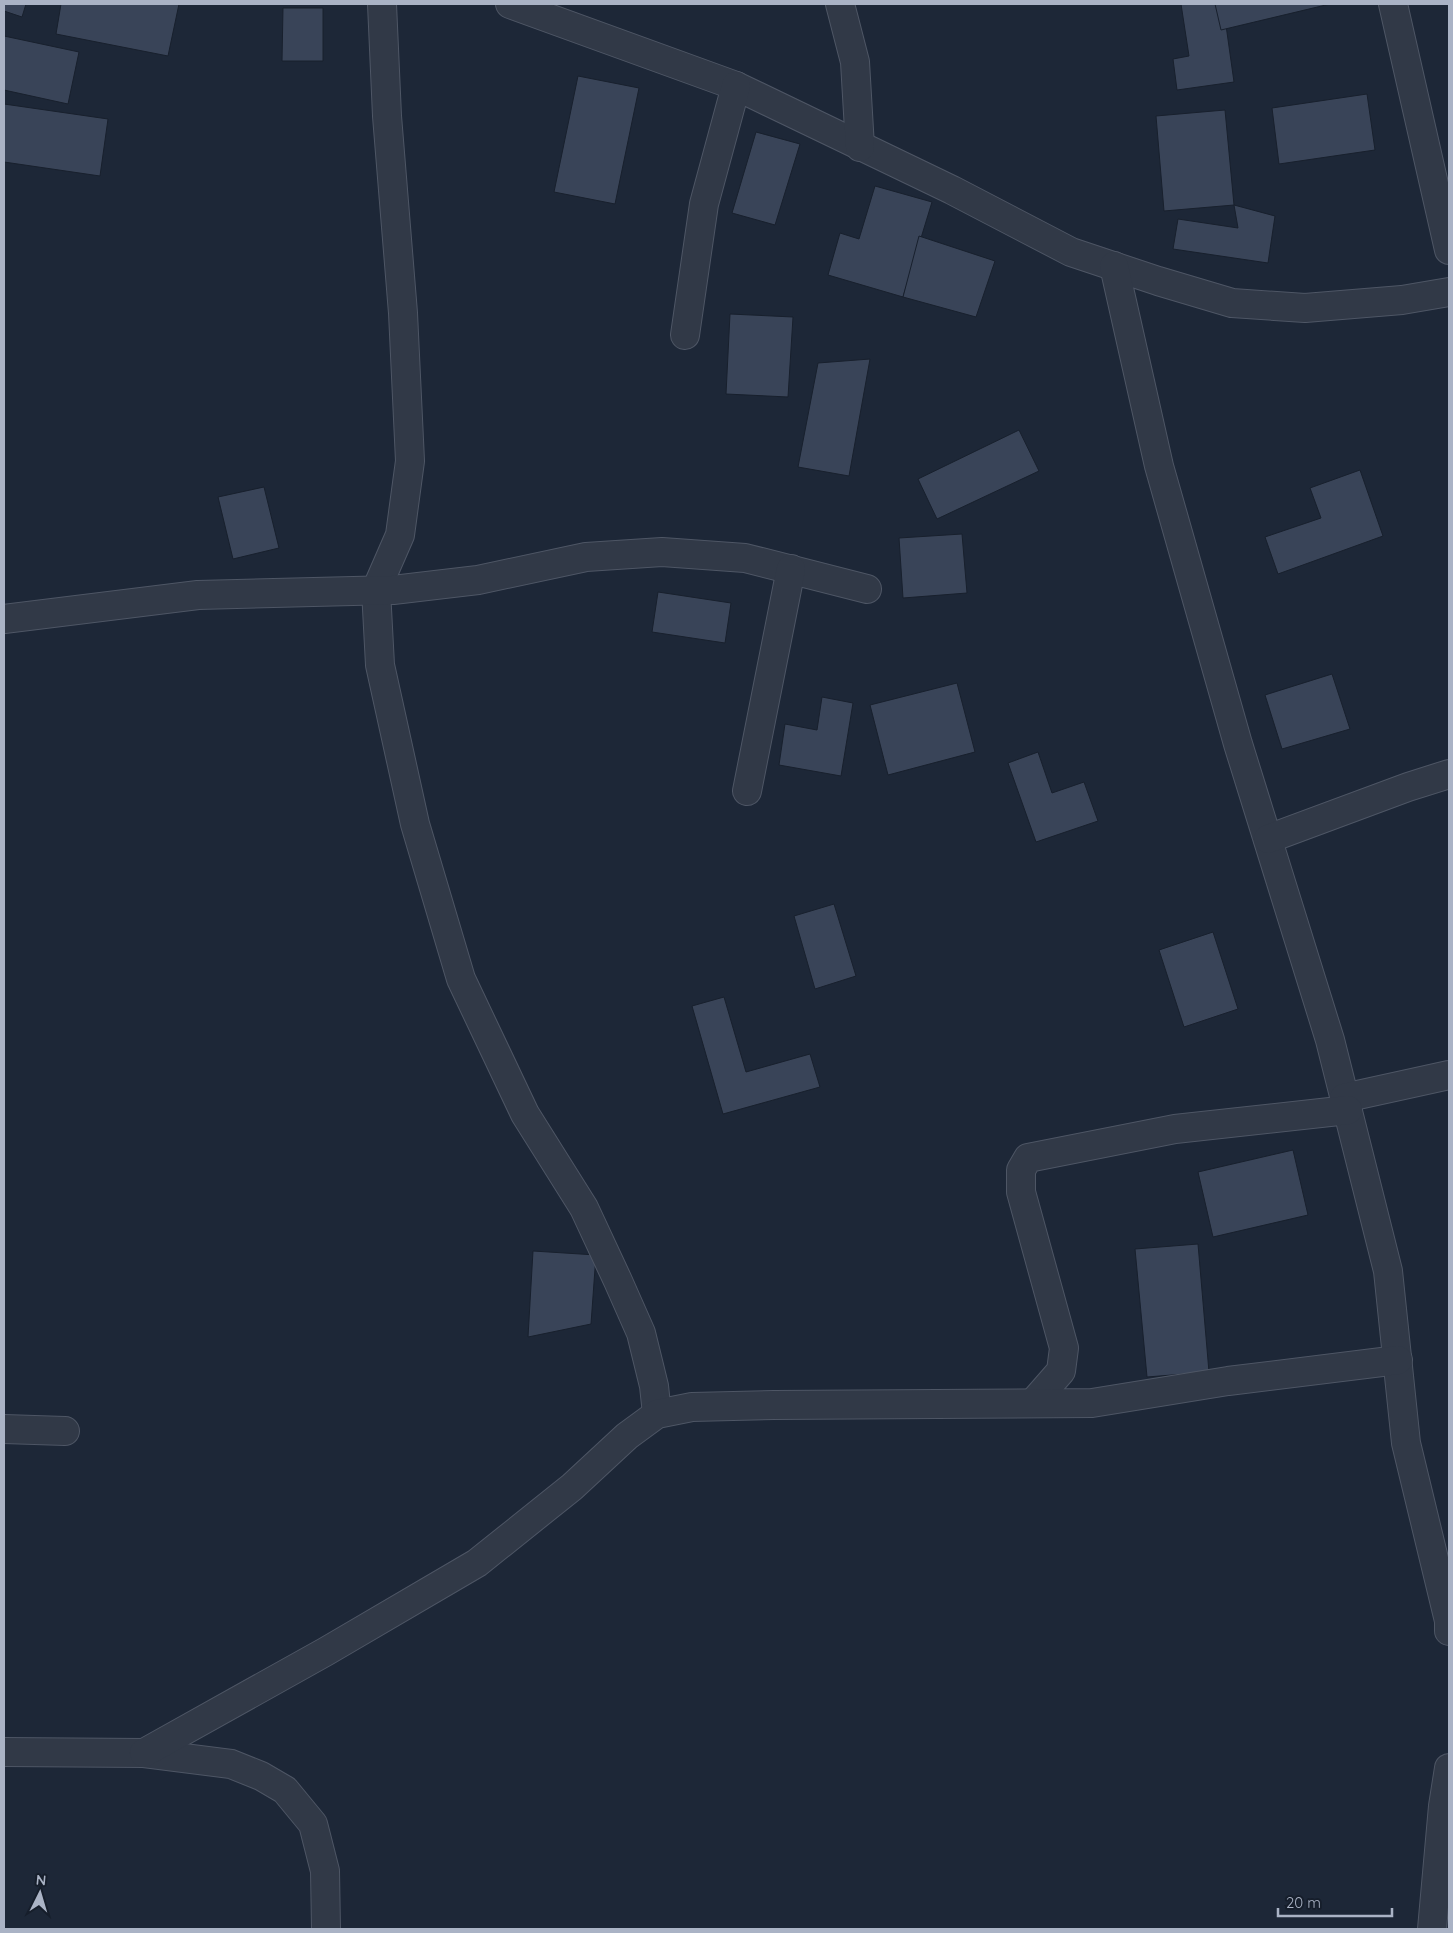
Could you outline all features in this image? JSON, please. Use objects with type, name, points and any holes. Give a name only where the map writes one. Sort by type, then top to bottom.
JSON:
[{"type":"street","points":[[382,4],[387,116],[402,313],[410,460],[400,534],[376,590],[382,674],[415,824],[461,979],[525,1114],[584,1208],[614,1273],[641,1333],[654,1386],[657,1414]]},
{"type":"street","points":[[510,4],[736,86],[952,190],[1071,252],[1158,281],[1232,303],[1305,308],[1402,300],[1449,292]]},
{"type":"street","points":[[840,4],[855,62],[860,147]]},
{"type":"street","points":[[1393,4],[1449,250]]},
{"type":"street","points":[[685,336],[704,204],[736,86]]},
{"type":"street","points":[[1114,266],[1159,466],[1238,744],[1330,1040],[1388,1272],[1406,1443],[1449,1631]]},
{"type":"street","points":[[4,619],[198,596],[376,590],[478,580],[586,557],[662,552],[745,558],[867,589]]},
{"type":"street","points":[[747,791],[791,569]]},
{"type":"street","points":[[1268,839],[1408,787],[1449,774]]},
{"type":"street","points":[[1033,1403],[1060,1370],[1064,1348],[1021,1192],[1021,1170],[1028,1158],[1175,1129],[1346,1104],[1449,1075]]},
{"type":"street","points":[[144,1753],[477,1563],[572,1487],[627,1436],[657,1414],[692,1407],[1092,1403],[1228,1381],[1398,1360]]},
{"type":"street","points":[[4,1429],[65,1431]]},
{"type":"street","points":[[4,1752],[144,1753],[231,1764],[261,1776],[285,1790],[313,1824],[325,1871],[326,1929]]},
{"type":"street","points":[[1432,1929],[1449,1768]]},
{"type":"building","points":[[4,4],[26,4],[22,17],[4,11]]},
{"type":"building","points":[[61,4],[179,4],[168,56],[56,34]]},
{"type":"building","points":[[1181,4],[1223,4],[1234,82],[1177,90],[1173,59],[1189,56]]},
{"type":"building","points":[[1215,4],[1330,4],[1221,30]]},
{"type":"building","points":[[283,8],[323,8],[323,61],[282,61]]},
{"type":"building","points":[[4,36],[79,52],[68,104],[4,90]]},
{"type":"building","points":[[578,76],[639,88],[615,204],[554,192]]},
{"type":"building","points":[[1367,94],[1375,150],[1279,164],[1272,108]]},
{"type":"building","points":[[4,104],[108,119],[100,176],[4,162]]},
{"type":"building","points":[[1225,110],[1234,205],[1164,211],[1156,116]]},
{"type":"building","points":[[756,132],[800,144],[775,225],[732,213]]},
{"type":"building","points":[[875,186],[932,202],[903,297],[828,275],[840,233],[859,239]]},
{"type":"building","points":[[1234,205],[1275,216],[1268,263],[1173,249],[1178,219],[1238,228]]},
{"type":"building","points":[[919,236],[995,261],[976,317],[903,297]]},
{"type":"building","points":[[730,314],[793,317],[788,397],[726,394]]},
{"type":"building","points":[[870,359],[849,476],[798,467],[818,363]]},
{"type":"building","points":[[1019,430],[1039,471],[937,519],[918,479]]},
{"type":"building","points":[[1360,470],[1383,536],[1278,574],[1265,537],[1321,518],[1310,488]]},
{"type":"building","points":[[264,487],[279,548],[233,559],[218,497]]},
{"type":"building","points":[[962,534],[967,593],[903,598],[899,538]]},
{"type":"building","points":[[658,592],[731,603],[725,643],[652,632]]},
{"type":"building","points":[[1332,674],[1350,729],[1282,749],[1265,695]]},
{"type":"building","points":[[957,683],[975,752],[888,775],[870,705]]},
{"type":"building","points":[[822,697],[853,703],[841,776],[779,765],[785,724],[817,730]]},
{"type":"building","points":[[1038,752],[1052,793],[1084,782],[1098,821],[1036,842],[1008,763]]},
{"type":"building","points":[[834,904],[856,976],[815,989],[794,916]]},
{"type":"building","points":[[1213,932],[1238,1009],[1184,1027],[1159,950]]},
{"type":"building","points":[[724,997],[746,1072],[810,1054],[820,1087],[723,1114],[692,1006]]},
{"type":"building","points":[[1293,1150],[1308,1215],[1213,1237],[1198,1172]]},
{"type":"building","points":[[1198,1244],[1209,1372],[1147,1377],[1135,1249]]},
{"type":"building","points":[[533,1251],[596,1255],[591,1324],[528,1337]]}]
